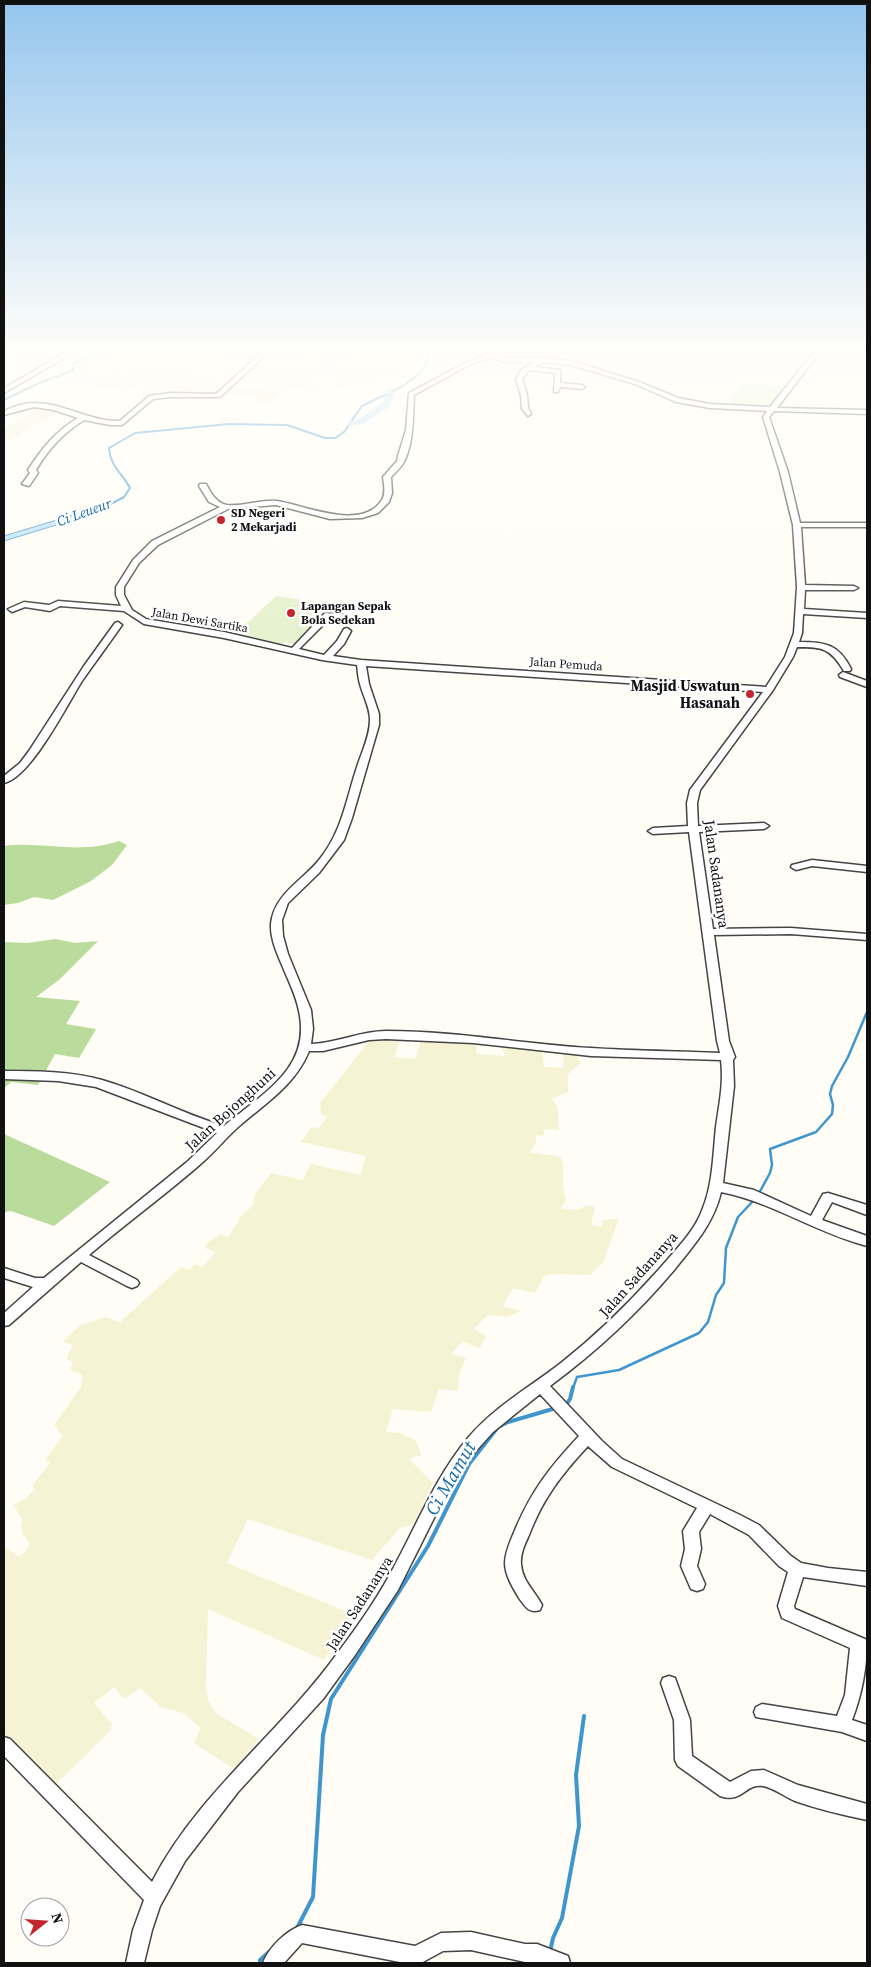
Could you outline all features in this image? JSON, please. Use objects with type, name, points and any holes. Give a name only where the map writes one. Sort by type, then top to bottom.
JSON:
[{"type":"street","points":[[26,484],[34,473],[32,471],[42,453],[50,444]]},
{"type":"street","points":[[128,609],[120,595],[120,587],[146,550],[173,533],[226,507],[281,504],[334,517],[362,516],[375,511],[386,500],[388,493],[387,477],[400,462],[405,444]]},
{"type":"street","name":"Jalan Sadananya","points":[[134,1963],[154,1898],[174,1864],[232,1785],[316,1694],[380,1605],[405,1562],[454,1464],[500,1416],[577,1358],[605,1334],[653,1286],[697,1232],[707,1215],[715,1186],[728,1088],[729,1057],[724,1041],[692,810],[695,790],[769,690],[796,644],[801,587],[797,525],[784,472],[774,444]]},
{"type":"street","points":[[203,486],[212,500],[226,507]]},
{"type":"street","points":[[797,525],[867,525]]},
{"type":"street","points":[[801,587],[854,588]]},
{"type":"street","points":[[12,609],[24,604],[50,608],[58,603],[128,609]]},
{"type":"street","name":"Jalan Dewi Sartika","points":[[128,609],[137,618],[144,621],[238,637],[327,658],[361,663]]},
{"type":"street","points":[[800,611],[867,616]]},
{"type":"street","points":[[294,650],[328,615],[342,617]]},
{"type":"street","points":[[4,780],[16,772],[44,735],[88,666],[118,625]]},
{"type":"street","points":[[327,658],[342,641],[347,632]]},
{"type":"street","points":[[796,644],[816,645],[832,649],[838,653],[845,672],[867,684]]},
{"type":"street","name":"Jalan Pemuda","points":[[361,663],[769,690]]},
{"type":"street","name":"Jalan Bojonghuni","points":[[4,1321],[47,1282],[212,1147],[226,1131],[282,1083],[294,1070],[305,1048],[309,1030],[296,985],[278,943],[276,930],[278,915],[282,904],[309,878],[335,847],[351,805],[364,757],[371,744],[375,718],[374,706],[363,680],[361,663]]},
{"type":"street","points":[[653,831],[764,826]]},
{"type":"street","points":[[796,867],[812,863],[867,869]]},
{"type":"street","points":[[709,932],[791,931],[867,937]]},
{"type":"street","points":[[305,1048],[323,1047],[370,1036],[386,1035],[473,1039],[591,1052],[654,1052],[691,1056],[729,1057]]},
{"type":"street","points":[[4,1075],[68,1077],[110,1086],[197,1122],[226,1131]]},
{"type":"street","points":[[715,1186],[751,1194],[814,1222],[867,1241]]},
{"type":"street","points":[[814,1222],[828,1197],[867,1210]]},
{"type":"street","points":[[81,1256],[132,1283]]},
{"type":"street","points":[[4,1273],[35,1283],[47,1282]]},
{"type":"street","points":[[540,1385],[588,1436],[617,1463],[735,1519],[754,1530],[786,1561],[797,1568],[828,1575],[867,1579]]},
{"type":"street","points":[[534,1605],[522,1590],[516,1577],[513,1552],[544,1486],[588,1436]]},
{"type":"street","points":[[697,1584],[689,1566],[693,1549],[691,1535],[706,1506]]},
{"type":"street","points":[[797,1568],[786,1606],[788,1613],[863,1646],[853,1695],[842,1724]]},
{"type":"street","points":[[669,1683],[682,1720],[684,1760],[726,1790],[731,1791],[751,1779],[764,1778],[796,1793],[867,1812]]},
{"type":"street","points":[[762,1712],[842,1724],[867,1733]]},
{"type":"street","points":[[4,1744],[154,1898]]},
{"type":"street","points":[[272,1963],[295,1937],[302,1934],[413,1956],[419,1956],[441,1942],[462,1941],[480,1942],[554,1960]]},
{"type":"shaded area","points":[[373,1036],[402,1036],[394,1057],[415,1059],[422,1037],[476,1043],[477,1054],[505,1056],[500,1044],[542,1049],[544,1067],[563,1068],[564,1050],[574,1052],[581,1063],[568,1074],[568,1092],[552,1098],[558,1109],[559,1130],[545,1129],[543,1136],[536,1135],[536,1144],[530,1152],[561,1157],[566,1200],[561,1208],[576,1210],[586,1206],[595,1206],[591,1225],[602,1227],[603,1220],[619,1219],[603,1262],[590,1275],[551,1274],[544,1277],[535,1293],[513,1288],[503,1306],[521,1311],[507,1317],[488,1315],[474,1329],[486,1336],[479,1349],[463,1341],[451,1354],[466,1358],[459,1374],[458,1391],[439,1389],[431,1412],[393,1409],[386,1432],[400,1433],[415,1440],[422,1455],[409,1459],[433,1483],[413,1524],[400,1528],[372,1560],[248,1519],[227,1563],[353,1614],[324,1660],[208,1609],[206,1685],[208,1701],[216,1713],[259,1739],[234,1769],[194,1743],[201,1728],[183,1713],[161,1707],[140,1688],[124,1699],[114,1687],[94,1703],[112,1724],[111,1730],[51,1789],[4,1742],[4,1547],[18,1556],[24,1553],[28,1547],[29,1543],[23,1535],[21,1524],[23,1520],[13,1505],[25,1499],[35,1489],[32,1486],[50,1463],[45,1460],[63,1435],[58,1432],[58,1428],[54,1425],[81,1387],[83,1375],[70,1370],[73,1362],[66,1359],[73,1345],[63,1342],[79,1326],[106,1317],[120,1322],[181,1267],[189,1270],[194,1264],[203,1267],[215,1252],[205,1248],[208,1243],[220,1234],[228,1237],[239,1221],[238,1219],[253,1205],[255,1194],[271,1173],[302,1180],[311,1164],[360,1175],[366,1156],[301,1142],[312,1127],[319,1128],[327,1117],[321,1114],[320,1103]]},
{"type":"green space","name":"Lapangan Sepak Bola Sedekan","points":[[276,596],[329,604],[320,623],[297,645],[285,642],[281,645],[234,635]]},
{"type":"green space","points":[[119,841],[127,845],[112,865],[91,881],[53,900],[34,897],[18,903],[4,905],[4,846],[89,847]]},
{"type":"green space","points":[[56,939],[75,943],[98,941],[60,979],[36,997],[80,1001],[66,1024],[96,1029],[79,1058],[55,1054],[38,1085],[11,1082],[4,1088],[4,942],[27,943]]},
{"type":"green space","points":[[4,1134],[110,1182],[54,1226],[11,1211],[4,1212]]},
{"type":"water","points":[[106,507],[102,511],[4,541],[4,536],[86,511]]},
{"type":"waterway","name":"Ci Leueur","points":[[103,508],[124,497],[130,488],[114,465],[110,454],[109,448],[116,444]]},
{"type":"waterway","name":"Ci Mamut","points":[[758,1195],[770,1173],[772,1165],[770,1149],[816,1132],[832,1114],[833,1105],[830,1094],[832,1086],[848,1057],[867,1012]]},
{"type":"waterway","name":"Ci Mamut","points":[[573,1388],[577,1377],[619,1370],[699,1333],[708,1322],[716,1295],[724,1283],[726,1248],[738,1217],[755,1199]]},
{"type":"waterway","name":"Ci Mamut","points":[[566,1405],[570,1399],[573,1387]]},
{"type":"waterway","name":"Ci Mamut","points":[[297,1928],[313,1897],[323,1735],[331,1699],[428,1546],[469,1464],[498,1427],[508,1422],[556,1408]]},
{"type":"waterway","points":[[550,1952],[553,1938],[562,1918],[579,1826],[576,1775],[584,1716]]},
{"type":"waterway","name":"Ci Mamut","points":[[260,1963],[260,1960],[270,1951]]},
{"type":"place","name":"SD Negeri 2 Mekarjadi","points":[[221,520]]},
{"type":"place","name":"Lapangan Sepak Bola Sedekan","points":[[291,613]]},
{"type":"place","name":"Masjid Uswatun Hasanah","points":[[750,694]]}]
